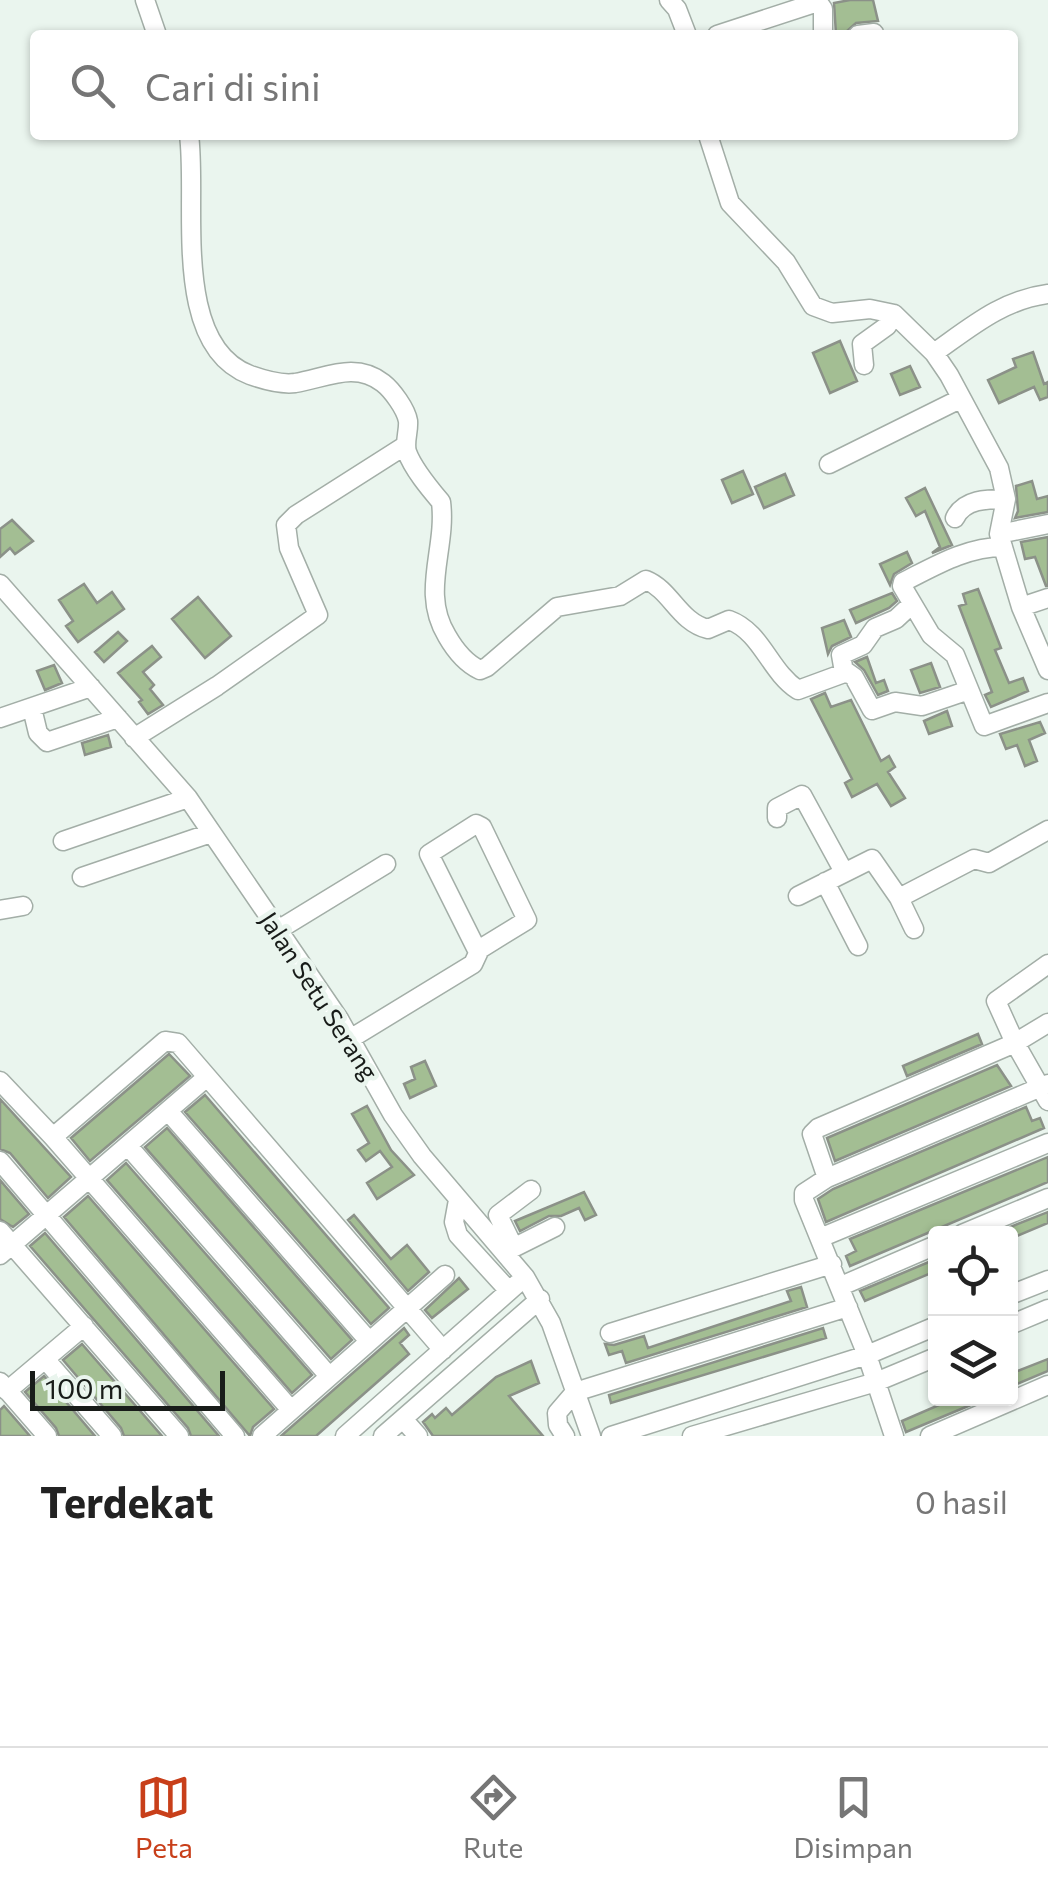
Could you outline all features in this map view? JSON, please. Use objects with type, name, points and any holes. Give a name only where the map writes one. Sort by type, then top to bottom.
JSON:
[{"type":"street","points":[[145,0],[156,30]]},
{"type":"street","points":[[668,0],[685,30]]},
{"type":"street","points":[[732,30],[818,2],[823,9],[823,30]]},
{"type":"street","points":[[189,140],[191,269],[200,311],[215,348],[232,366],[262,380],[286,384],[350,370],[387,385],[407,418],[406,445],[441,502],[434,609],[453,646],[474,668],[487,667],[557,607],[620,596],[652,580],[694,625],[708,630],[729,620],[745,628],[770,665],[796,690],[844,672],[854,677],[872,710],[895,702],[922,706],[970,690]]},
{"type":"street","points":[[710,140],[730,203],[786,262],[812,306],[832,313],[870,308],[894,314],[934,353],[1000,468],[1006,499],[1001,540],[1021,608],[1048,670]]},
{"type":"street","points":[[934,353],[990,312],[1018,300],[1048,294]]},
{"type":"street","points":[[864,365],[862,344],[888,326],[894,314]]},
{"type":"street","points":[[829,464],[960,399]]},
{"type":"street","points":[[134,738],[318,615],[288,548],[286,525],[406,445]]},
{"type":"street","points":[[955,518],[962,507],[970,504],[1006,499]]},
{"type":"street","points":[[1048,524],[955,556],[903,582],[911,605],[931,634],[954,655],[984,726],[1048,703]]},
{"type":"street","name":"Jalan Setu Serang","points":[[0,584],[188,798],[350,1039],[393,1115],[458,1200],[508,1249],[540,1299],[591,1436]]},
{"type":"street","points":[[1021,608],[1048,598]]},
{"type":"street","points":[[844,672],[841,656],[863,645],[876,628],[911,605]]},
{"type":"street","points":[[0,718],[91,688]]},
{"type":"street","points":[[32,708],[38,733],[47,742],[118,718]]},
{"type":"street","points":[[777,818],[777,808],[802,795],[844,872]]},
{"type":"street","points":[[63,840],[188,798]]},
{"type":"street","points":[[350,1039],[473,964],[478,952],[526,920],[482,827],[476,824],[429,854],[478,952]]},
{"type":"street","points":[[899,898],[974,859],[988,864],[1048,830]]},
{"type":"street","points":[[82,877],[211,833]]},
{"type":"street","points":[[798,896],[872,859],[899,898],[914,929]]},
{"type":"street","points":[[278,930],[386,864]]},
{"type":"street","points":[[825,882],[858,946]]},
{"type":"street","points":[[0,910],[23,906]]},
{"type":"street","points":[[894,1436],[804,1193],[827,1178],[1045,1091],[1015,1043],[996,1000],[1048,964]]},
{"type":"street","points":[[827,1178],[812,1142],[812,1134],[818,1128],[1015,1043],[1048,1023]]},
{"type":"street","points":[[53,1137],[166,1040],[178,1042],[443,1350]]},
{"type":"street","points":[[179,1436],[84,1326],[4,1244],[48,1216],[207,1077]]},
{"type":"street","points":[[0,1081],[290,1410]]},
{"type":"street","points":[[168,1111],[369,1341]]},
{"type":"street","points":[[820,1238],[1048,1142]]},
{"type":"street","points":[[128,1146],[329,1376]]},
{"type":"street","points":[[0,1161],[235,1436]]},
{"type":"street","points":[[532,1190],[498,1215],[508,1249],[555,1227]]},
{"type":"street","points":[[981,1226],[1048,1198]]},
{"type":"street","points":[[458,1200],[454,1222],[458,1235],[508,1291]]},
{"type":"street","points":[[840,1286],[928,1248]]},
{"type":"street","points":[[610,1333],[832,1264]]},
{"type":"street","points":[[262,1436],[445,1275]]},
{"type":"street","points":[[345,1436],[526,1277]]},
{"type":"street","points":[[1018,1292],[1048,1280]]},
{"type":"street","points":[[383,1436],[540,1299]]},
{"type":"street","points":[[565,1436],[556,1416],[576,1392],[848,1307]]},
{"type":"street","points":[[1018,1321],[1048,1308]]},
{"type":"street","points":[[46,1436],[4,1386],[84,1326]]},
{"type":"street","points":[[611,1436],[867,1355],[928,1329]]},
{"type":"street","points":[[45,1359],[112,1436]]},
{"type":"street","points":[[692,1436],[876,1382],[928,1360]]},
{"type":"street","points":[[407,1382],[424,1400]]},
{"type":"street","points":[[942,1434],[1048,1385]]},
{"type":"street","points":[[403,1419],[418,1436]]},
{"type":"building","points":[[873,0],[878,21],[836,30],[834,3]]},
{"type":"building","points":[[840,341],[857,381],[830,393],[813,353]]},
{"type":"building","points":[[1033,352],[1044,384],[1048,382],[1048,397],[1040,400],[1034,387],[999,403],[988,380],[1016,367],[1013,359]]},
{"type":"building","points":[[910,366],[920,387],[900,395],[891,374]]},
{"type":"building","points":[[743,471],[753,494],[732,503],[722,480]]},
{"type":"building","points":[[785,474],[794,495],[764,508],[755,487]]},
{"type":"building","points":[[1032,481],[1037,499],[1048,496],[1048,512],[1015,518],[1016,486]]},
{"type":"building","points":[[925,488],[952,545],[932,553],[940,547],[925,511],[916,516],[906,498]]},
{"type":"building","points":[[12,520],[33,541],[15,554],[10,548],[0,557],[0,529]]},
{"type":"building","points":[[1048,537],[1046,586],[1035,557],[1025,559],[1021,542]]},
{"type":"building","points":[[907,552],[912,563],[894,574],[890,585],[880,564]]},
{"type":"building","points":[[84,584],[97,603],[112,592],[124,609],[78,642],[66,626],[73,621],[59,600]]},
{"type":"building","points":[[978,589],[1001,648],[995,650],[1009,683],[1023,678],[1028,691],[991,707],[985,695],[992,692],[959,606],[966,604],[963,594]]},
{"type":"building","points":[[892,593],[897,601],[889,608],[856,623],[850,610]]},
{"type":"building","points":[[198,597],[231,636],[205,658],[172,619]]},
{"type":"building","points":[[844,620],[851,637],[832,646],[828,654],[822,628]]},
{"type":"building","points":[[118,632],[127,641],[104,662],[95,652]]},
{"type":"building","points":[[152,646],[161,657],[143,672],[163,705],[148,714],[139,702],[142,700],[118,673]]},
{"type":"building","points":[[867,657],[876,683],[884,680],[888,691],[878,695],[855,662]]},
{"type":"building","points":[[931,663],[940,687],[920,693],[911,670]]},
{"type":"building","points":[[54,665],[62,683],[45,690],[37,671]]},
{"type":"building","points":[[825,693],[831,707],[851,700],[881,761],[889,756],[895,767],[888,772],[905,798],[891,806],[877,784],[852,797],[845,783],[852,779],[811,699]]},
{"type":"building","points":[[947,711],[952,726],[929,734],[924,721]]},
{"type":"building","points":[[1040,722],[1045,733],[1029,740],[1037,761],[1025,766],[1017,745],[1006,749],[1000,734]]},
{"type":"building","points":[[108,735],[111,747],[85,755],[82,743]]},
{"type":"building","points":[[978,1034],[982,1044],[907,1076],[903,1066]]},
{"type":"building","points":[[169,1054],[190,1076],[90,1161],[71,1138]]},
{"type":"building","points":[[425,1061],[436,1086],[410,1098],[404,1084],[415,1079],[411,1067]]},
{"type":"building","points":[[997,1065],[1011,1086],[835,1161],[827,1138]]},
{"type":"building","points":[[205,1095],[389,1308],[371,1324],[185,1112]]},
{"type":"building","points":[[0,1099],[71,1177],[48,1198],[10,1153],[0,1149]]},
{"type":"building","points":[[367,1106],[391,1150],[414,1175],[377,1199],[367,1183],[392,1167],[380,1151],[366,1161],[358,1150],[369,1143],[352,1114]]},
{"type":"building","points":[[1026,1107],[1032,1121],[1040,1118],[1044,1128],[826,1222],[818,1199],[833,1189]]},
{"type":"building","points":[[167,1128],[352,1340],[331,1359],[145,1147]]},
{"type":"building","points":[[1048,1157],[1048,1182],[944,1226],[928,1226],[928,1233],[850,1266],[846,1256],[856,1251],[850,1239]]},
{"type":"building","points":[[126,1163],[312,1375],[292,1393],[107,1180]]},
{"type":"building","points":[[0,1180],[29,1214],[13,1227],[0,1219]]},
{"type":"building","points":[[584,1192],[596,1215],[585,1220],[579,1208],[561,1216],[549,1216],[520,1231],[515,1221]]},
{"type":"building","points":[[88,1196],[274,1409],[253,1427],[250,1436],[64,1217]]},
{"type":"building","points":[[1048,1212],[1048,1223],[1018,1236],[1018,1226],[1013,1226]]},
{"type":"building","points":[[354,1215],[391,1259],[407,1245],[429,1272],[408,1291],[348,1220]]},
{"type":"building","points":[[45,1233],[219,1436],[191,1436],[30,1246]]},
{"type":"building","points":[[928,1262],[928,1274],[865,1301],[860,1291]]},
{"type":"building","points":[[459,1278],[468,1289],[432,1318],[425,1310]]},
{"type":"building","points":[[801,1287],[807,1307],[626,1363],[622,1351],[609,1355],[605,1344],[644,1336],[648,1348],[791,1301],[787,1291]]},
{"type":"building","points":[[404,1328],[409,1335],[400,1343],[409,1354],[316,1436],[281,1436]]},
{"type":"building","points":[[823,1328],[826,1338],[611,1403],[609,1395]]},
{"type":"building","points":[[82,1344],[162,1436],[124,1436],[63,1360]]},
{"type":"building","points":[[1048,1359],[1048,1371],[1018,1384],[1018,1371]]},
{"type":"building","points":[[531,1361],[539,1383],[509,1396],[543,1436],[433,1436],[423,1422],[446,1408],[452,1415],[496,1377]]},
{"type":"building","points":[[44,1376],[95,1436],[59,1436],[25,1392]]},
{"type":"building","points":[[4,1406],[30,1436],[0,1436],[0,1410]]},
{"type":"building","points":[[937,1406],[968,1406],[906,1432],[902,1421]]}]
